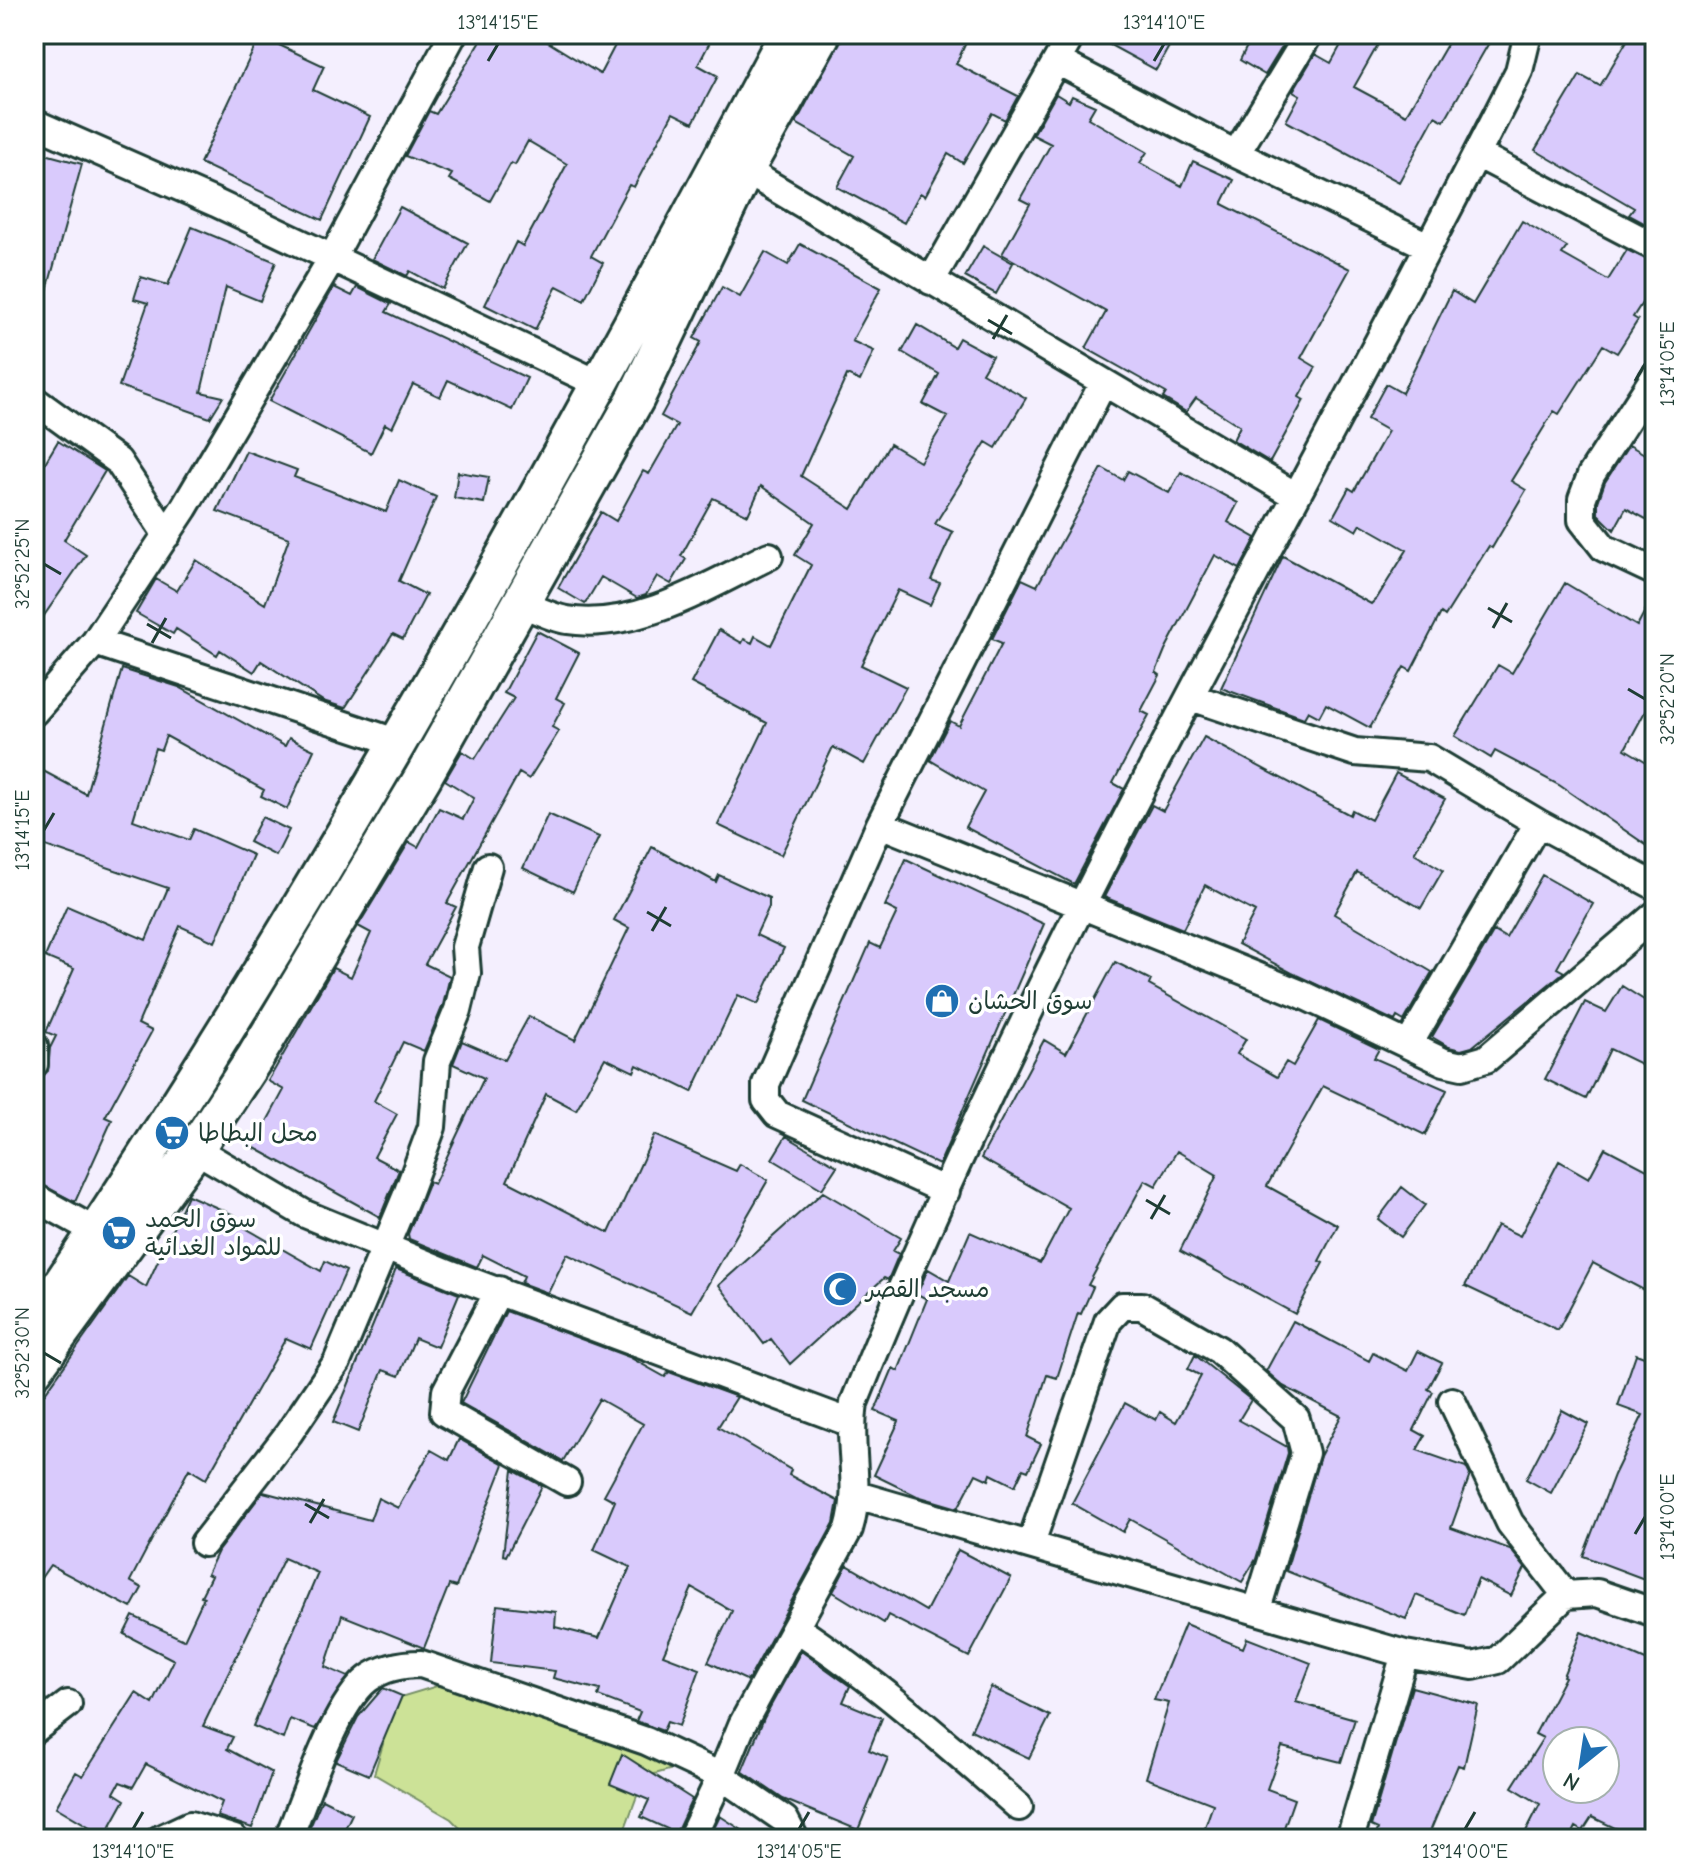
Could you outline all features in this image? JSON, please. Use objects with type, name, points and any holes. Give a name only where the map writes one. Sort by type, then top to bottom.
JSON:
[{"type":"main road","points":[[34,1325],[159,1138],[399,743],[788,34]]},
{"type":"main road","points":[[34,1369],[195,1149],[256,1056],[415,790],[636,398],[745,170],[822,34]]},
{"type":"street","points":[[34,712],[95,642],[167,535],[332,258],[453,34]]},
{"type":"street","points":[[931,281],[1072,34]]},
{"type":"street","points":[[1236,154],[1309,34]]},
{"type":"street","points":[[691,1839],[742,1725],[849,1529],[857,1495],[851,1423],[862,1384],[946,1191],[1082,904],[1519,71],[1528,34]]},
{"type":"street","points":[[1057,61],[1236,154],[1428,246]]},
{"type":"street","points":[[34,123],[597,383]]},
{"type":"street","points":[[1477,154],[1655,247]]},
{"type":"street","points":[[745,170],[1296,496]]},
{"type":"street","points":[[1655,376],[1591,475],[1582,499],[1582,520],[1604,548],[1655,572]]},
{"type":"street","points":[[946,1191],[777,1114],[766,1100],[766,1084],[880,824],[1103,383]]},
{"type":"street","points":[[34,400],[118,461],[167,535]]},
{"type":"street","points":[[521,603],[565,620],[601,621],[674,600],[769,556]]},
{"type":"street","points":[[95,642],[399,743]]},
{"type":"street","points":[[1191,697],[1355,752],[1429,758],[1538,823],[1655,886]]},
{"type":"street","points":[[1409,1044],[1538,823]]},
{"type":"street","points":[[880,824],[1288,989],[1453,1065],[1479,1063],[1655,915]]},
{"type":"street","points":[[204,1543],[289,1433],[337,1362],[432,1127],[437,1061],[458,1010],[467,973],[465,947],[488,867]]},
{"type":"street","points":[[34,1046],[34,1064]]},
{"type":"street","points":[[195,1149],[305,1214],[851,1423]]},
{"type":"street","points":[[34,1197],[97,1232]]},
{"type":"street","points":[[499,1290],[446,1391],[444,1412],[567,1482]]},
{"type":"street","points":[[1031,1543],[1108,1321],[1122,1306],[1142,1306],[1219,1350],[1296,1419],[1303,1437],[1305,1453],[1257,1609]]},
{"type":"street","points":[[1452,1401],[1502,1510],[1566,1595]]},
{"type":"street","points":[[857,1495],[1405,1654],[1473,1666],[1498,1660],[1566,1595],[1597,1593],[1655,1613]]},
{"type":"street","points":[[796,1628],[890,1696],[1019,1807]]},
{"type":"street","points":[[1350,1839],[1405,1654]]},
{"type":"street","points":[[288,1839],[346,1703],[370,1677],[403,1664],[421,1664],[646,1741],[721,1776],[785,1820],[795,1839]]},
{"type":"street","points":[[34,1730],[68,1704]]},
{"type":"street","points":[[160,1839],[190,1825],[234,1839]]},
{"type":"green space","points":[[447,1683],[524,1699],[676,1768],[644,1777],[621,1839],[471,1839],[451,1819],[374,1774],[383,1744],[361,1730],[377,1704]]},
{"type":"building","points":[[485,34],[535,34],[600,74],[621,34],[694,34],[710,42],[698,65],[718,76],[693,123],[673,113],[634,187],[629,185],[591,256],[603,263],[584,300],[557,286],[535,330],[485,305],[516,242],[523,246],[567,164],[528,141],[515,165],[511,163],[490,201],[449,179],[452,174],[405,156],[429,111],[436,114]]},
{"type":"building","points":[[843,34],[970,34],[956,64],[1018,96],[1005,120],[992,113],[963,163],[948,154],[925,196],[920,193],[904,223],[837,187],[854,156],[796,123]]},
{"type":"building","points":[[1090,34],[1176,34],[1156,70]]},
{"type":"building","points":[[1253,34],[1278,34],[1287,39],[1265,75],[1240,60]]},
{"type":"building","points":[[1347,34],[1384,34],[1354,87],[1406,115],[1453,34],[1494,34],[1444,121],[1435,116],[1399,182],[1286,121],[1300,95],[1293,91],[1315,54],[1331,63]]},
{"type":"building","points":[[1631,34],[1655,34],[1655,229],[1629,215],[1634,208],[1535,150],[1580,75],[1600,86]]},
{"type":"building","points":[[260,36],[324,66],[313,90],[370,117],[322,220],[200,163]]},
{"type":"building","points":[[1056,94],[1069,102],[1072,96],[1095,106],[1088,118],[1147,152],[1140,163],[1182,186],[1193,161],[1234,180],[1222,204],[1350,269],[1301,358],[1316,367],[1299,397],[1304,400],[1270,462],[1233,440],[1240,426],[1196,398],[1186,412],[1163,398],[1166,393],[1086,348],[1106,312],[1002,254],[1030,204],[1020,199],[1051,144],[1033,135]]},
{"type":"building","points":[[34,151],[82,164],[41,312],[34,311]]},
{"type":"building","points":[[400,207],[468,243],[443,289],[410,271],[407,276],[372,259]]},
{"type":"building","points":[[1522,221],[1567,247],[1562,254],[1608,280],[1627,250],[1655,263],[1655,283],[1633,317],[1638,320],[1617,353],[1603,345],[1559,414],[1554,411],[1511,481],[1526,490],[1492,548],[1489,546],[1445,616],[1441,613],[1411,671],[1404,667],[1370,728],[1326,704],[1319,717],[1308,711],[1304,718],[1221,688],[1283,556],[1371,604],[1377,598],[1407,550],[1361,524],[1357,531],[1333,517],[1349,488],[1354,491],[1388,431],[1367,419],[1386,384],[1402,393],[1452,291],[1473,304]]},
{"type":"building","points":[[192,227],[276,262],[260,301],[226,287],[201,392],[223,397],[210,418],[119,386],[148,303],[134,299],[141,277],[168,285]]},
{"type":"building","points":[[800,244],[881,288],[852,341],[874,351],[860,381],[847,375],[801,476],[852,509],[890,444],[920,462],[948,417],[923,404],[939,374],[902,352],[917,325],[954,347],[959,338],[992,356],[982,373],[1026,398],[996,448],[986,442],[935,524],[953,532],[931,580],[940,583],[930,605],[898,590],[861,665],[906,687],[864,764],[833,747],[781,855],[718,825],[767,723],[691,683],[719,630],[742,643],[744,639],[752,643],[755,636],[771,645],[811,565],[795,555],[814,523],[761,486],[748,515],[713,498],[681,556],[686,559],[671,584],[657,576],[646,595],[637,598],[601,577],[585,604],[558,588],[601,512],[616,521],[643,471],[649,474],[677,425],[661,416],[701,342],[694,338],[722,287],[740,297],[765,252],[788,265]]},
{"type":"building","points":[[983,246],[1013,263],[996,294],[965,277]]},
{"type":"building","points":[[334,287],[352,296],[357,287],[391,304],[386,312],[527,378],[512,410],[448,380],[440,397],[413,384],[392,428],[385,424],[371,453],[269,401]]},
{"type":"building","points":[[58,441],[105,471],[64,540],[86,555],[34,630],[34,481]]},
{"type":"building","points":[[1629,445],[1655,460],[1655,524],[1626,508],[1614,530],[1598,514],[1598,502],[1605,482]]},
{"type":"building","points":[[246,451],[297,470],[294,477],[386,512],[399,480],[436,497],[399,581],[426,595],[403,639],[393,634],[345,708],[323,701],[261,661],[254,672],[220,650],[217,655],[176,629],[173,634],[136,613],[156,579],[177,591],[196,560],[265,604],[289,538],[217,511]]},
{"type":"building","points":[[1102,468],[1123,480],[1128,471],[1169,493],[1181,472],[1238,503],[1228,522],[1256,538],[1240,569],[1215,555],[1165,650],[1156,672],[1160,675],[1141,711],[1149,715],[1113,783],[1124,789],[1074,884],[965,827],[984,792],[930,760],[950,721],[959,726],[1002,643],[992,639],[1022,579],[1037,586]]},
{"type":"building","points":[[458,472],[489,477],[484,503],[454,498]]},
{"type":"building","points":[[1565,583],[1637,626],[1655,592],[1655,693],[1625,749],[1655,767],[1655,851],[1559,785],[1495,751],[1491,758],[1455,736],[1498,665],[1512,673]]},
{"type":"building","points":[[537,631],[579,653],[556,698],[565,703],[552,727],[559,731],[529,779],[519,773],[447,903],[456,907],[425,964],[450,976],[443,1005],[424,1051],[403,1042],[374,1101],[397,1114],[374,1157],[399,1170],[380,1217],[253,1147],[284,1090],[268,1081],[333,968],[351,977],[371,933],[358,926],[409,842],[418,847],[439,808],[463,819],[474,798],[445,780],[462,751],[475,759],[514,698],[504,693]]},
{"type":"building","points":[[122,669],[179,687],[285,746],[289,738],[314,750],[287,809],[261,796],[264,790],[166,736],[161,750],[155,748],[133,820],[189,840],[194,829],[253,855],[215,942],[180,926],[138,1024],[152,1031],[105,1117],[112,1120],[75,1202],[34,1181],[34,1080],[48,1071],[50,1048],[56,1036],[46,1032],[74,969],[45,957],[67,906],[146,940],[168,888],[34,842],[34,766],[86,794]]},
{"type":"building","points":[[1204,737],[1350,815],[1352,810],[1371,820],[1396,773],[1445,799],[1414,853],[1443,870],[1421,908],[1357,872],[1334,914],[1432,972],[1404,1021],[1397,1017],[1395,1021],[1238,944],[1255,912],[1205,885],[1183,929],[1104,897],[1152,805],[1163,811]]},
{"type":"building","points":[[548,814],[599,837],[573,892],[523,868]]},
{"type":"building","points":[[262,817],[289,830],[276,856],[249,842]]},
{"type":"building","points":[[652,847],[716,882],[719,875],[769,898],[769,907],[756,935],[784,948],[758,1004],[738,995],[692,1092],[637,1065],[634,1072],[605,1058],[576,1110],[546,1094],[507,1181],[609,1233],[654,1135],[736,1171],[740,1164],[768,1180],[692,1312],[567,1254],[548,1293],[521,1283],[524,1276],[483,1255],[477,1267],[409,1239],[408,1234],[429,1182],[434,1184],[484,1078],[453,1064],[462,1041],[505,1060],[529,1016],[575,1040],[629,928],[614,920]]},
{"type":"building","points":[[906,859],[1044,924],[939,1165],[802,1100],[870,943],[880,948],[897,912],[885,906]]},
{"type":"building","points":[[1542,875],[1593,904],[1557,968],[1564,972],[1472,1047],[1461,1050],[1449,1047],[1432,1037],[1494,931],[1506,938]]},
{"type":"building","points":[[1115,962],[1151,980],[1149,985],[1246,1039],[1237,1054],[1277,1077],[1286,1062],[1293,1066],[1319,1020],[1379,1049],[1374,1058],[1447,1090],[1425,1135],[1323,1086],[1267,1186],[1338,1225],[1319,1261],[1323,1263],[1295,1314],[1180,1251],[1217,1175],[1177,1151],[1156,1186],[1145,1180],[1088,1285],[1093,1287],[1081,1314],[1078,1313],[1057,1378],[1047,1375],[1027,1437],[1041,1444],[1028,1471],[1023,1469],[1015,1486],[991,1474],[989,1480],[976,1474],[958,1508],[917,1496],[874,1475],[899,1421],[875,1411],[893,1368],[898,1371],[927,1299],[917,1294],[928,1269],[949,1281],[970,1232],[1040,1263],[1069,1208],[981,1158],[1044,1040],[1066,1053]]},
{"type":"building","points":[[1622,986],[1655,1007],[1655,1071],[1610,1049],[1586,1099],[1545,1079],[1585,1002],[1606,1012]]},
{"type":"building","points":[[786,1136],[837,1166],[822,1189],[772,1159]]},
{"type":"building","points":[[1605,1148],[1655,1174],[1655,1296],[1593,1263],[1558,1330],[1465,1286],[1497,1225],[1520,1236],[1559,1161],[1589,1178]]},
{"type":"building","points":[[1402,1187],[1425,1205],[1401,1237],[1378,1219]]},
{"type":"building","name":"مسجد القصر","points":[[823,1192],[901,1238],[893,1251],[899,1254],[888,1280],[884,1278],[790,1364],[771,1339],[764,1344],[719,1285]]},
{"type":"building","points":[[188,1195],[236,1216],[233,1221],[321,1271],[325,1261],[346,1271],[311,1349],[286,1338],[206,1479],[189,1469],[130,1581],[142,1588],[131,1608],[50,1565],[34,1588],[34,1390],[45,1393],[128,1276],[146,1287]]},
{"type":"building","points":[[396,1269],[459,1294],[437,1347],[415,1338],[399,1376],[383,1370],[358,1432],[333,1422]]},
{"type":"building","points":[[506,1311],[629,1357],[665,1377],[669,1372],[737,1397],[718,1427],[791,1470],[789,1475],[838,1501],[834,1523],[748,1681],[708,1662],[732,1611],[692,1588],[663,1655],[700,1669],[679,1726],[667,1722],[663,1731],[636,1721],[640,1712],[598,1696],[600,1690],[553,1678],[555,1671],[491,1663],[497,1605],[556,1612],[555,1627],[599,1638],[630,1567],[594,1550],[615,1501],[604,1495],[643,1424],[599,1399],[563,1461],[461,1403]]},
{"type":"building","points":[[1293,1321],[1369,1361],[1373,1353],[1408,1371],[1418,1351],[1442,1363],[1428,1389],[1433,1392],[1414,1430],[1425,1436],[1417,1450],[1466,1467],[1470,1475],[1451,1528],[1510,1549],[1525,1568],[1511,1596],[1478,1579],[1464,1615],[1416,1595],[1406,1619],[1286,1571],[1320,1456],[1341,1416],[1283,1386],[1266,1371]]},
{"type":"building","points":[[1636,1354],[1655,1361],[1655,1446],[1644,1471],[1655,1473],[1655,1583],[1583,1556],[1614,1475],[1643,1415],[1618,1406]]},
{"type":"building","points":[[1195,1355],[1251,1400],[1239,1420],[1287,1447],[1288,1453],[1256,1559],[1242,1582],[1130,1519],[1123,1532],[1072,1503],[1125,1403],[1156,1420],[1160,1412],[1176,1422],[1201,1376],[1188,1369]]},
{"type":"building","points":[[1562,1410],[1588,1424],[1551,1493],[1526,1479]]},
{"type":"building","points":[[459,1439],[504,1464],[456,1587],[449,1585],[424,1648],[342,1615],[325,1667],[348,1677],[315,1729],[290,1719],[283,1739],[253,1726],[318,1573],[284,1558],[203,1726],[233,1737],[227,1749],[272,1773],[252,1828],[217,1816],[222,1802],[146,1764],[133,1787],[120,1782],[114,1793],[125,1800],[105,1836],[56,1807],[76,1772],[83,1776],[136,1693],[153,1704],[174,1660],[124,1634],[133,1616],[184,1640],[204,1597],[201,1596],[211,1576],[207,1574],[218,1551],[263,1492],[370,1520],[378,1498],[398,1508],[431,1450],[449,1460]]},
{"type":"building","points":[[513,1470],[542,1486],[506,1556],[503,1555]]},
{"type":"building","points":[[958,1550],[1011,1578],[969,1657],[888,1615],[884,1623],[833,1592],[847,1565],[926,1611]]},
{"type":"building","points":[[1185,1624],[1243,1648],[1247,1638],[1311,1663],[1296,1702],[1355,1719],[1341,1762],[1282,1747],[1267,1789],[1294,1799],[1280,1839],[1223,1839],[1203,1833],[1213,1804],[1146,1778],[1169,1703],[1154,1700]]},
{"type":"building","points":[[1581,1632],[1655,1664],[1655,1839],[1638,1839],[1592,1817],[1583,1831],[1576,1827],[1570,1839],[1522,1839],[1540,1804],[1512,1787],[1541,1741],[1541,1805],[1621,1805],[1621,1725],[1541,1725],[1541,1737],[1535,1734],[1565,1677]]},
{"type":"building","points":[[801,1651],[850,1686],[843,1702],[882,1718],[869,1750],[888,1758],[858,1830],[783,1799],[742,1771],[764,1718]]},
{"type":"building","points":[[991,1687],[1050,1716],[1029,1758],[971,1730]]},
{"type":"building","points":[[1412,1687],[1478,1705],[1464,1767],[1458,1765],[1427,1839],[1375,1839],[1378,1829],[1371,1826]]},
{"type":"building","points":[[383,1688],[402,1696],[369,1775],[336,1761],[358,1717]]},
{"type":"building","points":[[622,1754],[692,1799],[676,1833],[641,1817],[649,1800],[610,1784]]},
{"type":"building","points":[[322,1799],[352,1814],[340,1839],[305,1839]]},
{"type":"building","points":[[720,1816],[756,1839],[709,1839]]},
{"type":"place","name":"سوق الحشان","points":[[942,1001]]},
{"type":"place","name":"محل البطاطا","points":[[172,1133]]},
{"type":"place","name":"سوق الحمد للمواد الغدائية","points":[[119,1233]]},
{"type":"place","name":"مسجد القصر","points":[[840,1289]]}]
